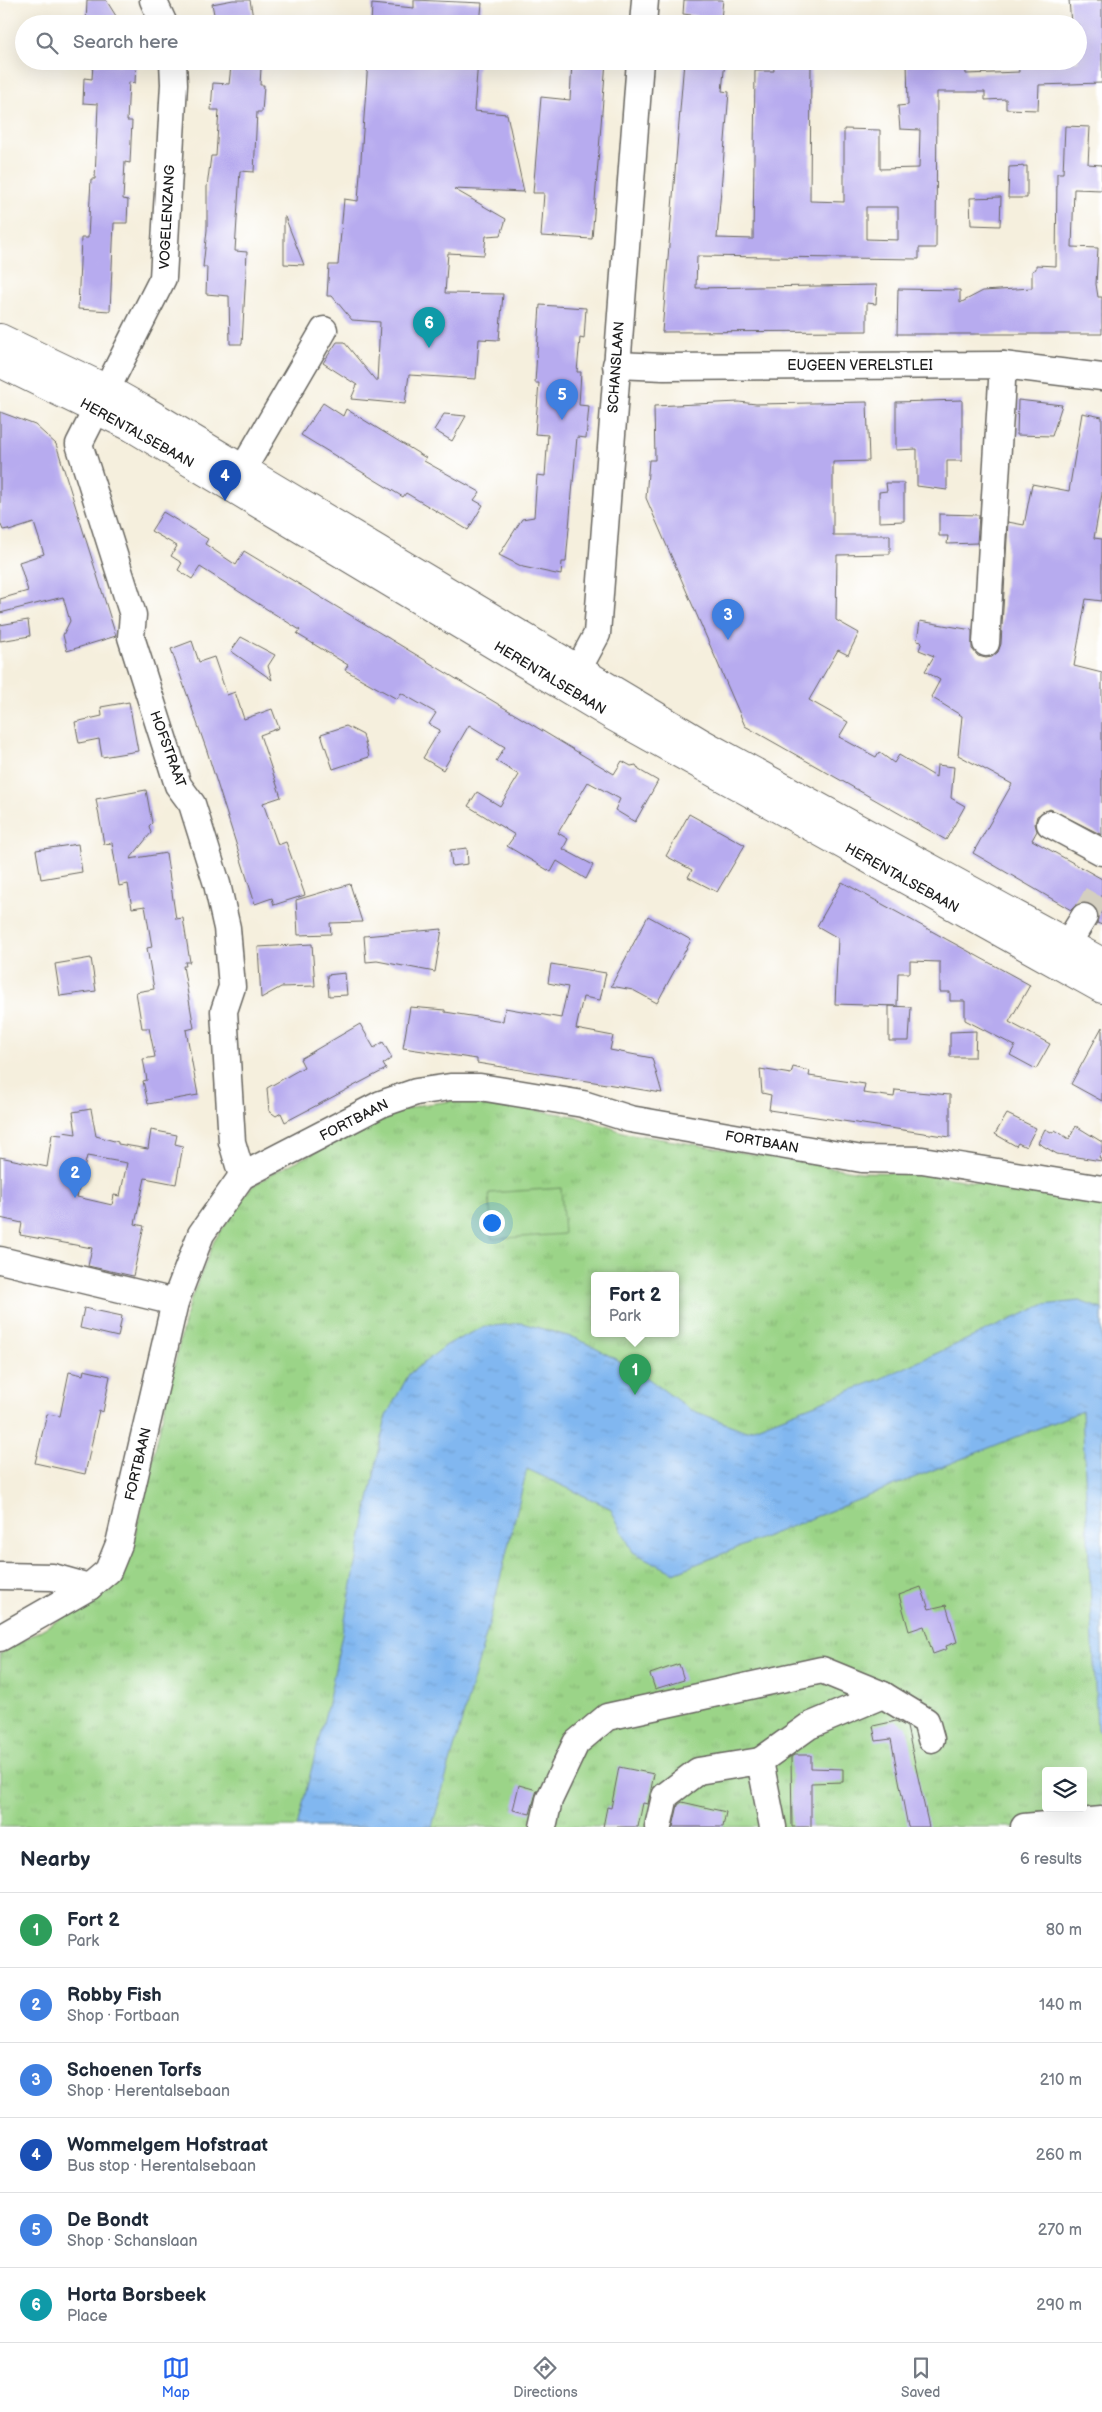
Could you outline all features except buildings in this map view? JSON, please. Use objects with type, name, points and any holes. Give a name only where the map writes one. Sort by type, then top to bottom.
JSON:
[{"type":"main road","name":"HERENTALSEBAAN","points":[[0,338],[101,399],[243,469],[573,679],[614,717],[1102,989]]},
{"type":"main road","name":"HERENTALSEBAAN","points":[[0,362],[101,399],[132,426],[573,679],[700,742],[1102,962]]},
{"type":"street","points":[[153,0],[160,15]]},
{"type":"street","points":[[644,15],[645,0]]},
{"type":"street","name":"VOGELENZANG","points":[[101,399],[163,278],[173,70]]},
{"type":"street","name":"SCHANSLAAN","points":[[573,679],[597,634],[639,70]]},
{"type":"street","points":[[243,469],[324,330]]},
{"type":"street","name":"EUGEEN VERELSTLEI","points":[[616,365],[664,367],[1003,365],[1102,377]]},
{"type":"street","points":[[986,643],[1003,365]]},
{"type":"street","name":"HOFSTRAAT","points":[[101,399],[79,444],[133,615],[131,637],[178,785],[192,804],[217,884],[227,928],[232,987],[224,1011],[232,1142],[242,1176]]},
{"type":"street","points":[[1050,824],[1102,852]]},
{"type":"street","points":[[1068,944],[1084,917]]},
{"type":"street","name":"FORTBAAN","points":[[0,1638],[88,1587],[108,1571],[119,1544],[175,1302],[202,1234],[242,1176],[381,1104],[416,1092],[450,1087],[480,1087],[583,1104],[630,1119],[862,1159],[922,1160],[1102,1189]]},
{"type":"street","points":[[0,1260],[175,1302]]},
{"type":"street","points":[[0,1576],[53,1578],[88,1587]]},
{"type":"street","points":[[543,1827],[549,1800],[576,1743],[607,1717],[822,1670],[883,1695],[926,1721],[930,1739]]},
{"type":"street","points":[[658,1827],[665,1796],[698,1771],[760,1761],[810,1726],[883,1695]]},
{"type":"street","points":[[760,1761],[773,1827]]},
{"type":"street","points":[[1024,1827],[1098,1823]]},
{"type":"green space","points":[[451,1101],[479,1101],[580,1117],[626,1133],[860,1172],[920,1173],[1102,1203],[1102,1827],[0,1827],[0,1654],[96,1598],[119,1579],[132,1548],[188,1306],[214,1241],[251,1187],[275,1172],[387,1116],[420,1105]]},
{"type":"green space","points":[[561,1188],[564,1234],[492,1239],[489,1193]]},
{"type":"water","points":[[1079,1301],[1102,1309],[1102,1735],[1097,1730],[1082,1411],[674,1573],[633,1552],[610,1508],[527,1469],[489,1624],[432,1827],[297,1827],[328,1703],[386,1416],[409,1374],[448,1344],[484,1327],[522,1323],[578,1339],[638,1371],[689,1409],[746,1431],[880,1379],[1043,1305]]},
{"type":"tunnel","points":[[1084,917],[1102,886]]},
{"type":"place","name":"Horta Borsbeek","points":[[429,348]]},
{"type":"place","name":"De Bondt","points":[[562,420]]},
{"type":"place","name":"Wommelgem Hofstraat","points":[[225,501]]},
{"type":"place","name":"Schoenen Torfs","points":[[728,640]]},
{"type":"place","name":"Robby Fish","points":[[75,1198]]},
{"type":"place","name":"Fort 2","points":[[635,1395]]}]
